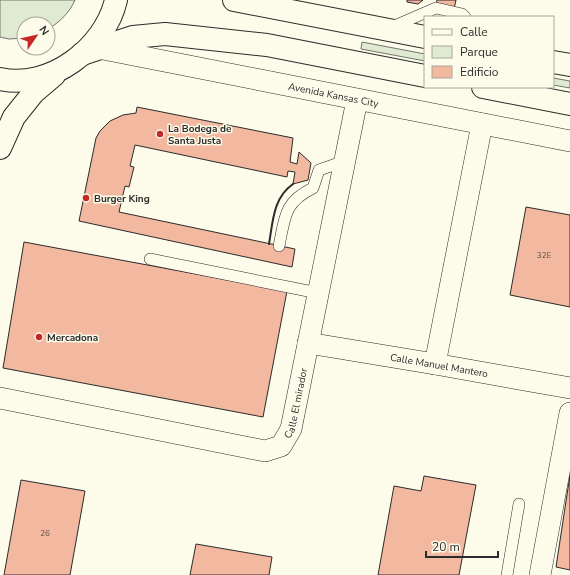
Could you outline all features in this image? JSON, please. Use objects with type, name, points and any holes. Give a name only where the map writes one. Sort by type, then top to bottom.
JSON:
[{"type":"main road","points":[[90,51],[109,22],[116,0]]},
{"type":"main road","points":[[234,0],[424,37]]},
{"type":"main road","points":[[0,79],[25,80],[43,76],[62,68],[90,51],[132,37],[165,34],[267,45],[424,76]]},
{"type":"main road","points":[[554,62],[570,65]]},
{"type":"main road","points":[[0,148],[14,116],[34,92],[62,68]]},
{"type":"main road","points":[[488,88],[570,104]]},
{"type":"street","name":"Avenida Kansas City","points":[[90,51],[570,141]]},
{"type":"street","name":"Calle El mirador","points":[[0,398],[265,451],[281,446],[291,429],[357,100]]},
{"type":"street","points":[[435,364],[482,124]]},
{"type":"street","name":"Calle Manuel Mantero","points":[[308,343],[570,388]]},
{"type":"street","points":[[540,575],[570,413]]},
{"type":"lane","points":[[386,30],[436,8],[462,14],[464,16]]},
{"type":"lane","points":[[279,246],[286,216],[291,203],[301,194],[313,188],[319,170],[345,162]]},
{"type":"lane","points":[[150,260],[318,293]]},
{"type":"lane","points":[[507,575],[519,504]]},
{"type":"green space","points":[[0,0],[75,0],[64,17],[56,24],[56,16],[16,16],[16,39],[0,37]]},
{"type":"green space","points":[[362,42],[424,54],[424,61],[361,49]]},
{"type":"green space","points":[[554,78],[570,81],[570,88],[554,85]]},
{"type":"building","points":[[407,0],[423,0],[418,4],[407,2]]},
{"type":"building","points":[[437,0],[456,0],[454,9],[436,5]]},
{"type":"building","points":[[137,107],[293,138],[290,162],[297,164],[299,152],[311,163],[308,180],[293,184],[295,172],[288,171],[287,177],[135,145],[130,166],[134,167],[129,187],[125,186],[119,212],[295,249],[292,267],[79,221],[96,138],[100,131],[110,121],[123,115],[136,113]]},
{"type":"building","points":[[526,207],[570,215],[570,307],[510,295]]},
{"type":"building","points":[[24,242],[287,291],[263,417],[3,368]]},
{"type":"building","points":[[570,475],[570,570],[556,567]]},
{"type":"building","points":[[424,476],[476,485],[459,575],[378,575],[394,486],[421,491]]},
{"type":"building","points":[[21,480],[85,491],[70,575],[4,575]]},
{"type":"building","points":[[196,544],[272,557],[269,575],[190,575]]},
{"type":"wall","points":[[269,244],[273,219],[278,203],[281,196],[293,184]]},
{"type":"place","name":"La Bodega de Santa Justa","points":[[160,134]]},
{"type":"place","name":"Burger King","points":[[86,198]]},
{"type":"place","name":"Mercadona","points":[[39,337]]}]
